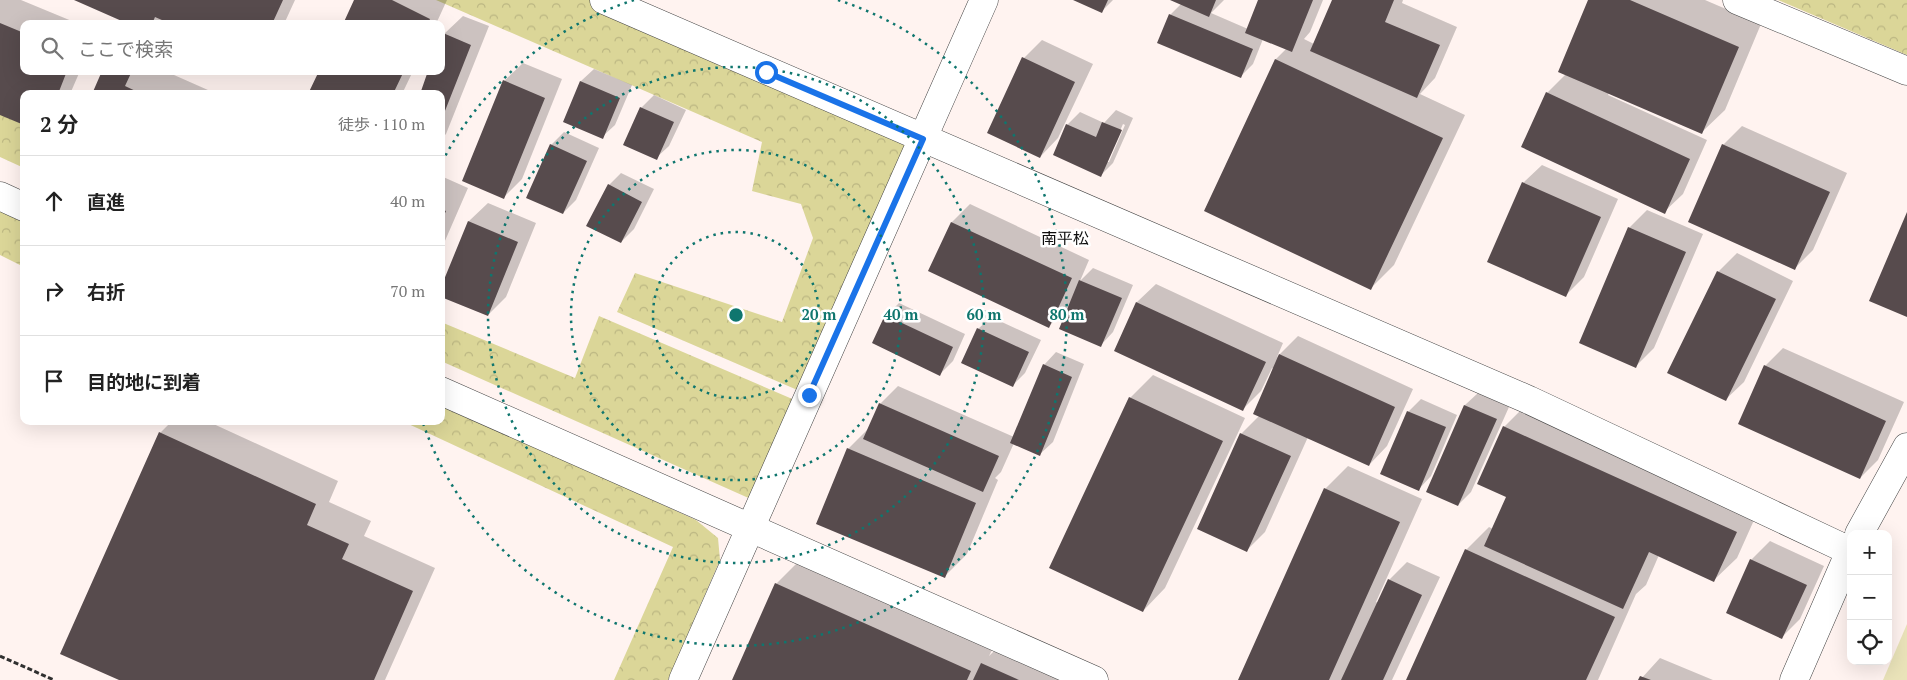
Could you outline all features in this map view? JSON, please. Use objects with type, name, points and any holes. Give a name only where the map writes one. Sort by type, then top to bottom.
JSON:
[{"type":"street","points":[[604,0],[1529,400],[1847,541]]},
{"type":"street","points":[[683,680],[984,0]]},
{"type":"street","points":[[1738,0],[1907,71]]},
{"type":"street","points":[[0,196],[20,205]]},
{"type":"street","points":[[445,393],[1094,680]]},
{"type":"street","points":[[1861,530],[1907,447]]},
{"type":"street","points":[[1794,680],[1847,558]]},
{"type":"path","points":[[0,656],[54,680]]},
{"type":"shaded area","points":[[1907,624],[1907,680],[1883,680],[1889,665],[1892,665],[1892,659]]},
{"type":"green space","points":[[436,0],[606,0],[923,139],[809,395],[617,312],[635,273],[782,322],[813,238],[801,204],[752,191],[762,142]]},
{"type":"green space","points":[[1778,0],[1907,0],[1907,55]]},
{"type":"green space","points":[[0,113],[20,122],[20,166],[0,157]]},
{"type":"green space","points":[[0,211],[20,219],[20,265],[0,255]]},
{"type":"green space","points":[[599,316],[797,401],[753,500],[445,363],[445,324],[575,378]]},
{"type":"green space","points":[[445,405],[696,520],[718,538],[720,560],[668,680],[614,680],[673,547],[411,425],[445,425]]},
{"type":"building","points":[[74,0],[283,0],[274,20],[162,20],[155,17],[154,20],[119,20]]},
{"type":"building","points":[[354,0],[392,0],[430,19],[430,20],[345,20]]},
{"type":"building","points":[[1073,0],[1108,0],[1102,13]]},
{"type":"building","points":[[1170,0],[1216,0],[1209,17]]},
{"type":"building","points":[[1258,0],[1313,0],[1292,52],[1245,33]]},
{"type":"building","points":[[1332,0],[1394,0],[1385,22],[1440,45],[1417,98],[1310,51]]},
{"type":"building","points":[[1588,0],[1630,0],[1739,47],[1702,134],[1558,72]]},
{"type":"building","points":[[1169,14],[1253,49],[1241,78],[1157,43]]},
{"type":"building","points":[[0,23],[20,31],[20,75],[65,75],[60,90],[20,90],[20,123],[0,115]]},
{"type":"building","points":[[445,34],[471,45],[445,111],[445,90],[421,90],[427,75],[445,75]]},
{"type":"building","points":[[1022,57],[1075,82],[1040,158],[987,133]]},
{"type":"building","points":[[1275,59],[1443,138],[1371,290],[1204,211]]},
{"type":"building","points":[[100,75],[130,75],[125,86],[134,90],[94,90]]},
{"type":"building","points":[[317,75],[402,75],[395,90],[310,90]]},
{"type":"building","points":[[503,80],[545,98],[504,199],[462,181]]},
{"type":"building","points":[[580,81],[620,98],[603,139],[563,122]]},
{"type":"building","points":[[1546,92],[1690,159],[1665,214],[1521,147]]},
{"type":"building","points":[[640,107],[674,122],[657,160],[623,145]]},
{"type":"building","points":[[1102,122],[1122,130],[1101,177],[1053,155],[1066,124],[1096,137]]},
{"type":"building","points":[[550,144],[587,161],[563,214],[526,198]]},
{"type":"building","points":[[1722,144],[1830,192],[1795,270],[1688,222]]},
{"type":"building","points":[[1522,182],[1601,217],[1566,297],[1487,262]]},
{"type":"building","points":[[608,184],[642,202],[621,243],[586,226]]},
{"type":"building","points":[[1907,212],[1907,317],[1869,301]]},
{"type":"building","points":[[468,221],[518,242],[488,316],[445,299],[445,277]]},
{"type":"building","points":[[951,222],[1072,278],[1049,328],[928,271]]},
{"type":"building","points":[[1628,227],[1686,252],[1636,368],[1579,343]]},
{"type":"building","points":[[1717,271],[1776,299],[1726,401],[1667,373]]},
{"type":"building","points":[[1079,280],[1122,298],[1101,347],[1059,329]]},
{"type":"building","points":[[1136,302],[1266,362],[1243,411],[1114,351]]},
{"type":"building","points":[[885,315],[953,347],[940,376],[872,343]]},
{"type":"building","points":[[977,328],[1029,352],[1013,387],[961,363]]},
{"type":"building","points":[[1279,354],[1395,407],[1369,466],[1253,414]]},
{"type":"building","points":[[1043,364],[1072,377],[1040,456],[1010,443]]},
{"type":"building","points":[[1764,365],[1886,421],[1860,479],[1738,424]]},
{"type":"building","points":[[1129,397],[1223,441],[1143,612],[1049,568]]},
{"type":"building","points":[[879,403],[999,456],[983,492],[863,439]]},
{"type":"building","points":[[1464,405],[1497,419],[1458,506],[1426,492]]},
{"type":"building","points":[[1407,411],[1446,427],[1419,491],[1380,474]]},
{"type":"building","points":[[1503,426],[1737,532],[1714,582],[1649,552],[1623,609],[1484,546],[1506,497],[1477,484]]},
{"type":"building","points":[[159,432],[316,504],[307,525],[349,544],[342,559],[413,591],[374,680],[119,680],[60,654]]},
{"type":"building","points":[[1240,433],[1291,456],[1247,552],[1197,529]]},
{"type":"building","points":[[847,448],[976,503],[945,578],[816,524]]},
{"type":"building","points":[[1324,488],[1400,522],[1329,680],[1238,680]]},
{"type":"building","points":[[1465,549],[1615,617],[1586,680],[1406,680]]},
{"type":"building","points":[[1750,559],[1807,585],[1782,639],[1726,613]]},
{"type":"building","points":[[1388,579],[1422,595],[1383,680],[1341,680]]},
{"type":"building","points":[[775,583],[971,671],[967,680],[732,680]]},
{"type":"building","points":[[981,663],[1019,680],[973,680]]},
{"type":"building","points":[[1640,676],[1651,680],[1638,680]]},
{"type":"district","name":"南平松","points":[[1065,238]]},
{"type":"route","points":[[766,72],[923,139],[809,395]]}]
